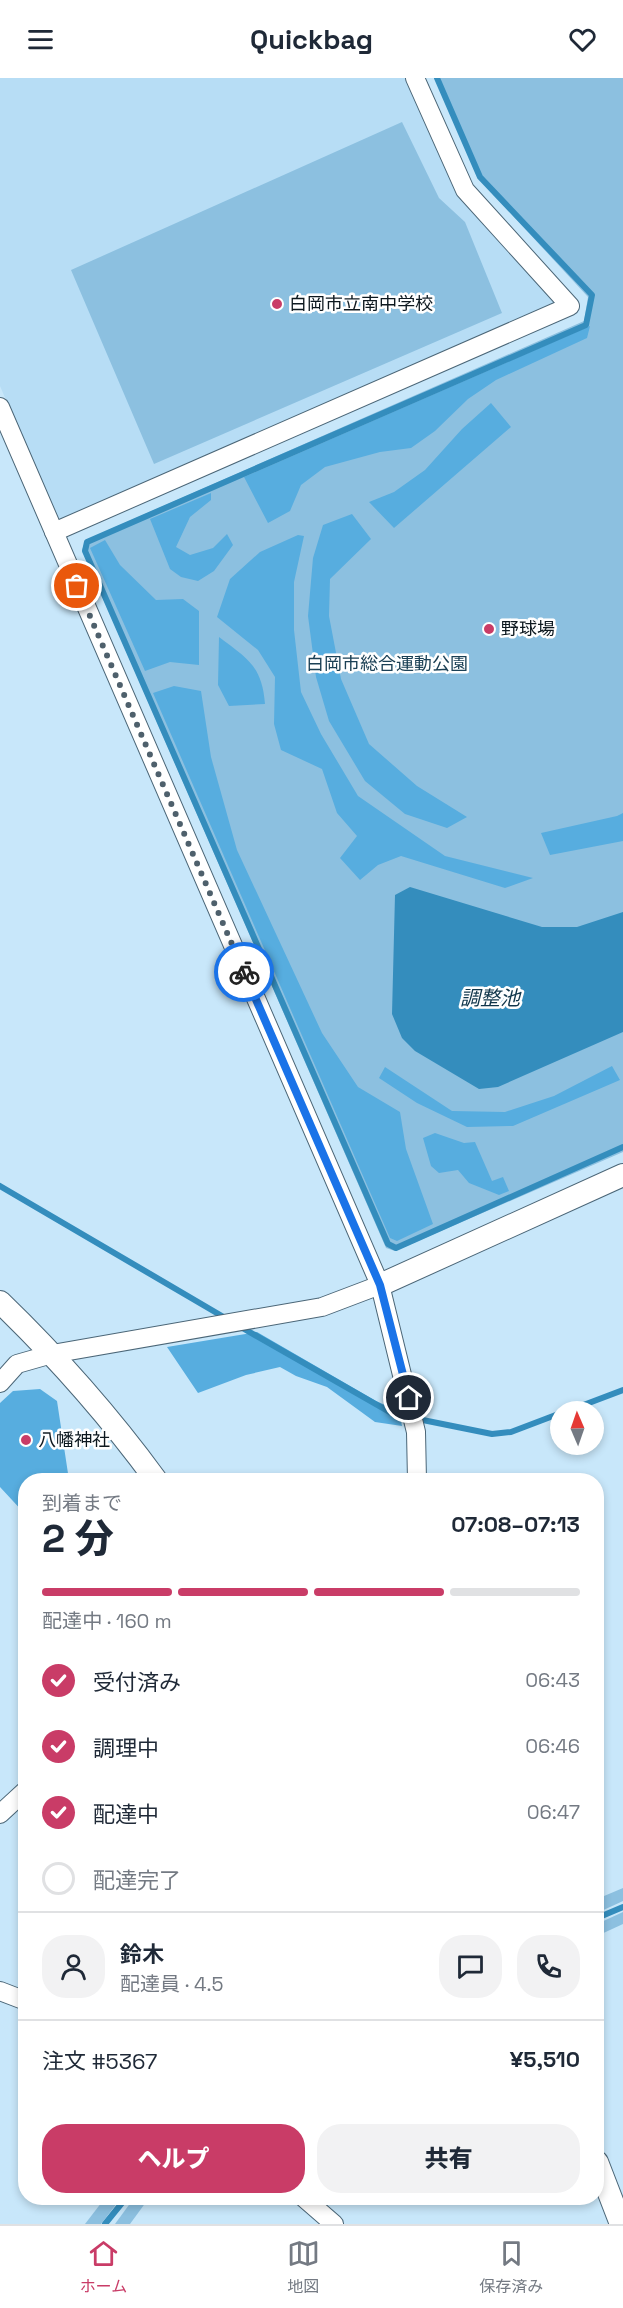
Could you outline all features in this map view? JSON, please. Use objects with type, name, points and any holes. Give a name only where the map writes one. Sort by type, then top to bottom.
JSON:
[{"type":"street","points":[[54,532],[570,306],[465,190],[415,78]]},
{"type":"street","points":[[0,407],[380,1285],[416,1432],[417,1473]]},
{"type":"street","points":[[0,1383],[17,1364],[51,1353],[322,1307],[380,1285],[623,1175]]},
{"type":"street","points":[[0,1302],[51,1353],[118,1429],[151,1473]]},
{"type":"street","points":[[0,1814],[18,1797]]},
{"type":"street","points":[[0,1991],[18,1998]]},
{"type":"street","points":[[604,2180],[621,2224]]},
{"type":"street","points":[[312,2205],[334,2224]]},
{"type":"shaded area","name":"白岡市立南中学校","points":[[0,78],[405,78],[455,190],[557,298],[553,309],[69,520],[56,517],[0,386]]},
{"type":"shaded area","points":[[590,326],[587,338],[496,380],[468,399],[435,431],[411,448],[380,452],[325,467],[301,485],[290,511],[268,523],[244,477]]},
{"type":"shaded area","points":[[491,403],[511,427],[394,528],[369,502],[394,492],[425,470],[462,429]]},
{"type":"shaded area","points":[[211,493],[211,500],[190,517],[176,547],[190,555],[213,548],[227,534],[233,545],[214,571],[198,581],[181,577],[170,569],[150,519]]},
{"type":"shaded area","points":[[352,514],[371,539],[330,579],[329,616],[341,679],[369,744],[417,786],[467,817],[447,828],[405,814],[365,781],[329,721],[316,677],[308,616],[313,558],[323,525]]},
{"type":"shaded area","points":[[298,535],[304,536],[294,582],[294,630],[301,692],[321,734],[358,796],[445,856],[533,878],[505,888],[401,856],[378,865],[360,880],[340,858],[357,836],[337,813],[322,769],[281,750],[274,724],[275,677],[258,650],[217,617],[230,579],[260,552]]},
{"type":"shaded area","points":[[105,540],[120,565],[156,600],[183,599],[199,611],[199,665],[170,662],[145,671],[90,548]]},
{"type":"shaded area","points":[[219,637],[246,658],[257,672],[265,704],[229,706],[218,685]]},
{"type":"shaded area","points":[[174,686],[201,691],[211,757],[237,850],[322,1033],[358,1087],[400,1112],[406,1149],[433,1224],[397,1241],[390,1238],[153,693]]},
{"type":"shaded area","points":[[623,813],[623,841],[550,855],[541,833],[617,816]]},
{"type":"shaded area","points":[[612,1066],[620,1080],[513,1126],[467,1127],[417,1103],[379,1078],[385,1067],[452,1111],[505,1112],[554,1096]]},
{"type":"shaded area","points":[[435,1133],[464,1143],[475,1142],[492,1181],[503,1177],[509,1191],[499,1195],[469,1183],[458,1170],[439,1173],[431,1166],[423,1138]]},
{"type":"shaded area","points":[[257,1332],[376,1401],[399,1411],[402,1426],[375,1422],[327,1387],[296,1376],[280,1367],[246,1375],[198,1393],[167,1347]]},
{"type":"shaded area","points":[[40,1389],[57,1401],[68,1473],[18,1473],[18,1506],[0,1487],[0,1403],[13,1391]]},
{"type":"green space","name":"白岡市総合運動公園","points":[[435,78],[623,78],[623,1152],[395,1251],[386,1248],[82,550],[86,540],[584,321],[588,297],[478,178]]},
{"type":"green space","points":[[402,122],[439,198],[465,222],[502,313],[154,464],[71,270]]},
{"type":"green space","points":[[623,1888],[623,1901],[604,1910],[604,1896]]},
{"type":"green space","points":[[623,1912],[623,1924],[604,1933],[604,1921]]},
{"type":"green space","points":[[100,2205],[116,2205],[101,2224],[85,2224]]},
{"type":"green space","points":[[129,2205],[144,2205],[130,2224],[115,2224]]},
{"type":"water","name":"調整池","points":[[410,887],[542,927],[577,927],[623,912],[623,1032],[498,1087],[479,1089],[415,1051],[402,1038],[392,1014],[395,895]]},
{"type":"waterway","points":[[437,78],[480,177],[592,295],[586,325],[87,542],[85,551],[388,1244],[396,1248],[623,1147]]},
{"type":"waterway","points":[[0,1186],[227,1319]]},
{"type":"waterway","points":[[239,1326],[393,1414],[492,1434],[511,1432],[550,1417]]},
{"type":"waterway","points":[[594,1401],[623,1390]]},
{"type":"waterway","points":[[604,1915],[623,1907]]},
{"type":"waterway","points":[[105,2224],[120,2205]]},
{"type":"way so far","points":[[77,586],[244,972]]},
{"type":"place","name":"白岡市立南中学校","points":[[277,304]]},
{"type":"place","name":"野球場","points":[[489,629]]},
{"type":"place","name":"八幡神社","points":[[26,1440]]},
{"type":"route","points":[[244,972],[380,1285],[409,1398]]}]
